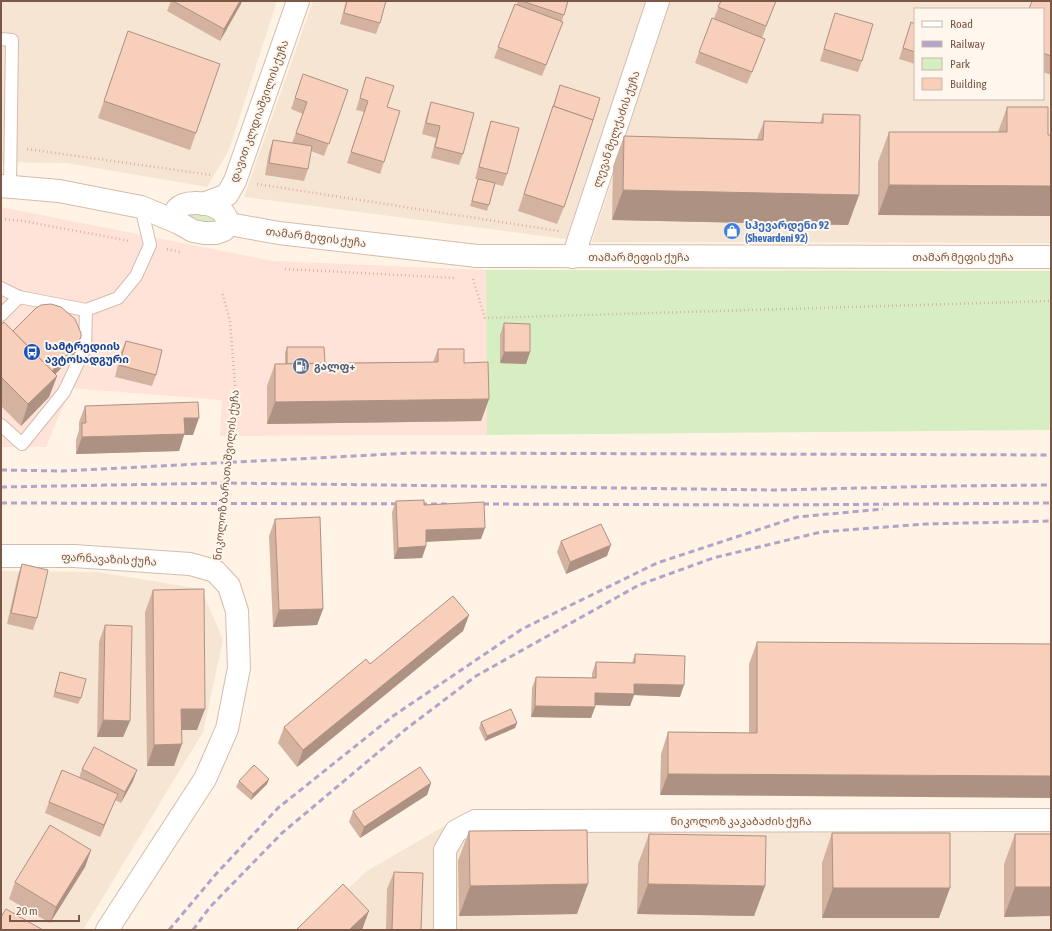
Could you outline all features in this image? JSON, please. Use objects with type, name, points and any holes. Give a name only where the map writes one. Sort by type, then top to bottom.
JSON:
[{"type":"street","name":"დავით კლდიაშვილის ქუჩა","points":[[188,210],[227,195],[235,181],[298,1]]},
{"type":"street","name":"ლევან მელქაძის ქუჩა","points":[[573,257],[658,1]]},
{"type":"street","points":[[5,186],[59,191],[141,207],[188,210],[210,205],[218,208],[225,214],[229,224],[224,230],[216,233],[193,231],[188,210]]},
{"type":"street","name":"თამარ მეფის ქუჩა","points":[[229,224],[279,233],[477,256],[1051,257]]},
{"type":"street","name":"ფარნავაზის ქუჩა","points":[[1,556],[74,556],[190,564],[215,571]]},
{"type":"street","name":"ნიკოლოზ ბარათაშვილის ქუჩა","points":[[107,930],[205,779],[227,729],[239,668],[237,611],[229,586],[215,571]]},
{"type":"street","name":"ნიკოლოზ კაკაბაძის ქუჩა","points":[[445,930],[446,850],[456,831],[475,821],[1051,820]]},
{"type":"lane","points":[[1,39],[12,40],[10,146],[5,186]]},
{"type":"lane","points":[[1,288],[19,297],[86,310],[118,298],[136,276],[150,245],[141,207]]},
{"type":"lane","points":[[1,315],[19,297]]},
{"type":"lane","points":[[1,425],[22,444],[64,392],[85,348],[86,310]]},
{"type":"path","points":[[10,146],[213,176]]},
{"type":"path","points":[[235,181],[560,231]]},
{"type":"path","points":[[1,219],[23,221],[180,252]]},
{"type":"path","points":[[284,269],[457,278]]},
{"type":"path","points":[[469,279],[474,279],[484,318],[1051,301]]},
{"type":"path","name":"ნიკოლოზ ბარათაშვილის ქუჩა","points":[[215,571],[225,462],[235,385],[230,320],[222,292]]},
{"type":"shaded area","points":[[1,1],[277,1],[229,150],[207,187],[67,163],[1,162]]},
{"type":"shaded area","points":[[313,1],[649,1],[574,240],[244,197]]},
{"type":"shaded area","points":[[669,1],[1051,1],[1051,243],[592,242]]},
{"type":"shaded area","points":[[1,207],[273,261],[486,270],[487,435],[220,436],[222,400],[71,388],[46,447],[1,447]]},
{"type":"shaded area","points":[[1,571],[98,572],[201,589],[223,640],[203,732],[83,930],[1,930]]},
{"type":"shaded area","points":[[470,811],[1051,811],[1051,930],[304,930],[367,871]]},
{"type":"green space","points":[[213,210],[217,224],[188,222],[187,213]]},
{"type":"green space","points":[[486,270],[1051,271],[1051,430],[487,435]]},
{"type":"building","points":[[173,1],[240,1],[224,29]]},
{"type":"building","points":[[347,1],[386,1],[380,23],[344,13]]},
{"type":"building","points":[[522,1],[568,1],[564,15]]},
{"type":"building","points":[[721,1],[776,1],[766,26],[718,7]]},
{"type":"building","points":[[1032,1],[1051,1],[1051,56],[1044,53],[1044,8],[1029,8]]},
{"type":"building","points":[[515,4],[563,22],[546,65],[498,47]]},
{"type":"building","points":[[835,13],[873,24],[862,61],[824,49]]},
{"type":"building","points":[[712,18],[765,39],[752,72],[699,52]]},
{"type":"building","points":[[911,22],[914,24],[914,52],[903,48]]},
{"type":"building","points":[[128,31],[220,64],[196,133],[104,101]]},
{"type":"building","points":[[303,74],[348,90],[329,144],[296,133],[307,102],[295,98]]},
{"type":"building","points":[[366,77],[394,86],[387,107],[400,111],[384,162],[351,152],[368,101],[360,98]]},
{"type":"building","points":[[560,85],[600,98],[593,120],[554,106]]},
{"type":"building","points":[[431,102],[474,113],[463,154],[435,147],[440,126],[426,123]]},
{"type":"building","points":[[553,106],[593,120],[564,207],[524,194]]},
{"type":"building","points":[[1007,107],[1048,107],[1048,135],[1051,135],[1051,186],[889,185],[889,132],[1007,132]]},
{"type":"building","points":[[823,114],[860,115],[859,195],[623,190],[624,136],[763,140],[764,121],[823,123]]},
{"type":"building","points":[[491,121],[519,128],[507,174],[479,167]]},
{"type":"building","points":[[273,140],[312,146],[308,169],[269,163]]},
{"type":"building","points":[[478,179],[495,183],[489,205],[472,201]]},
{"type":"building","points":[[51,304],[61,307],[75,319],[81,333],[81,337],[77,344],[52,371],[13,331],[36,308],[41,305]]},
{"type":"building","points":[[4,322],[57,376],[28,404],[1,377],[1,325]]},
{"type":"building","points":[[504,323],[530,324],[530,352],[504,352]]},
{"type":"building","points":[[126,341],[162,350],[156,375],[119,365]]},
{"type":"building","points":[[287,347],[324,347],[325,363],[287,364]]},
{"type":"building","points":[[438,349],[464,349],[464,363],[488,362],[489,399],[275,402],[275,364],[438,362]]},
{"type":"building","points":[[198,402],[199,418],[184,418],[185,434],[82,437],[82,423],[86,423],[85,406]]},
{"type":"building","points":[[424,500],[424,505],[484,502],[485,528],[426,530],[426,546],[398,548],[396,501]]},
{"type":"building","points":[[320,517],[323,609],[279,610],[275,519]]},
{"type":"building","points":[[601,524],[611,545],[570,562],[561,541]]},
{"type":"building","points":[[22,564],[48,570],[37,618],[11,613]]},
{"type":"building","points":[[204,589],[205,709],[181,709],[182,744],[154,745],[153,590]]},
{"type":"building","points":[[453,596],[469,615],[303,750],[284,727],[366,659],[370,664]]},
{"type":"building","points":[[105,625],[132,626],[130,721],[103,720]]},
{"type":"building","points":[[757,642],[1051,644],[1051,776],[668,774],[668,732],[757,733]]},
{"type":"building","points":[[635,654],[685,656],[684,685],[634,684],[634,694],[595,693],[595,707],[535,706],[536,677],[596,678],[596,662],[635,663]]},
{"type":"building","points":[[60,672],[86,679],[81,698],[55,692]]},
{"type":"building","points":[[511,709],[517,723],[487,736],[481,722]]},
{"type":"building","points":[[94,747],[137,770],[125,792],[82,769]]},
{"type":"building","points":[[254,765],[269,779],[253,794],[239,781]]},
{"type":"building","points":[[420,767],[431,783],[364,827],[353,811]]},
{"type":"building","points":[[62,770],[118,794],[104,825],[49,802]]},
{"type":"building","points":[[50,825],[91,850],[56,907],[15,882]]},
{"type":"building","points":[[587,830],[588,884],[470,886],[469,831]]},
{"type":"building","points":[[832,833],[950,833],[950,888],[833,888]]},
{"type":"building","points":[[649,834],[766,836],[765,886],[648,884]]},
{"type":"building","points":[[1015,834],[1051,834],[1051,887],[1015,887]]},
{"type":"building","points":[[394,872],[423,873],[421,930],[392,930]]},
{"type":"building","points":[[343,884],[369,911],[349,930],[296,930]]},
{"type":"building","points":[[6,909],[43,930],[1,930],[1,917]]},
{"type":"railway","points":[[1,470],[62,471],[412,453],[1051,455]]},
{"type":"railway","points":[[1,487],[224,483],[775,490],[1051,485]]},
{"type":"railway","points":[[1,503],[451,504]]},
{"type":"railway","points":[[473,504],[774,505],[1051,503]]},
{"type":"railway","points":[[169,930],[216,874],[278,808],[393,716],[522,629],[657,563],[797,517],[883,509]]},
{"type":"railway","points":[[193,930],[210,907],[282,833],[406,729],[476,676],[639,585],[713,558],[821,532],[925,524],[1051,521]]},
{"type":"place","name":"სჰევარდენი 92 (Shevardeni 92)","points":[[732,231]]},
{"type":"place","name":"სამტრედიის ავტოსადგური","points":[[32,352]]},
{"type":"place","name":"გალფ+","points":[[301,366]]}]
